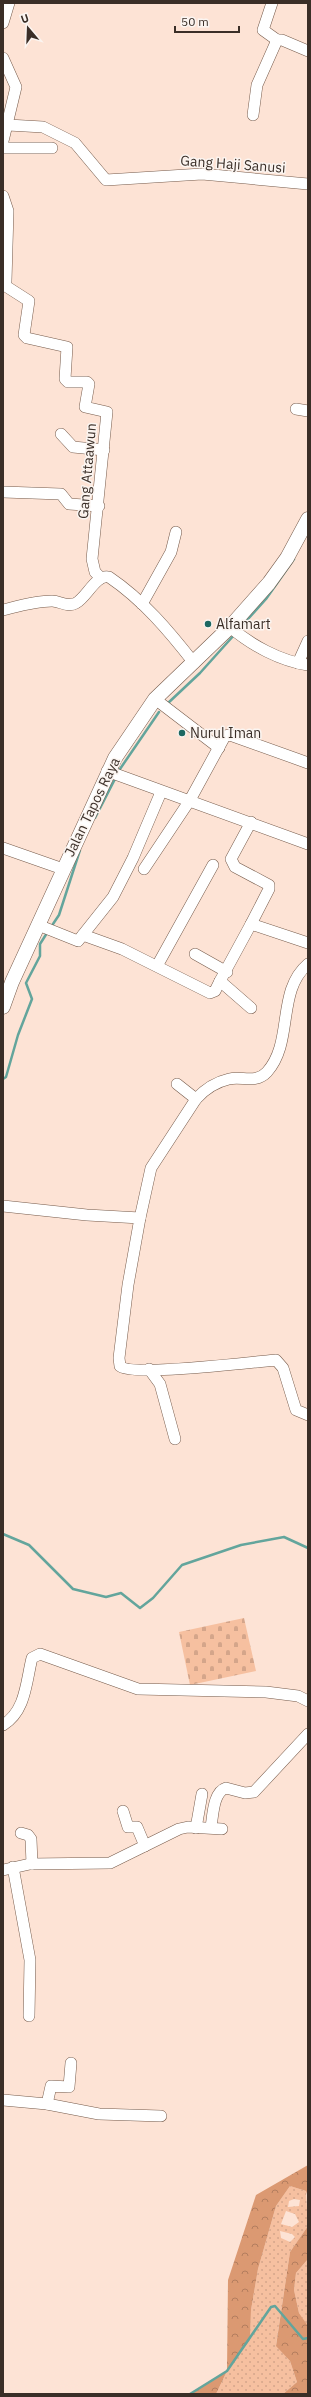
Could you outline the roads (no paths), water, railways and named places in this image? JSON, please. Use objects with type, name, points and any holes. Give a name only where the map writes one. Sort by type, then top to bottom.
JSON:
[{"type":"main road","name":"Jalan Tapos Raya","points":[[3,1007],[45,928],[63,869],[107,771],[155,699],[194,663],[234,630],[287,558],[308,519]]},
{"type":"street","points":[[3,23],[9,3]]},
{"type":"street","points":[[272,3],[263,30],[277,40],[282,40],[308,51]]},
{"type":"street","points":[[253,115],[257,85],[277,40]]},
{"type":"street","points":[[3,58],[16,87],[7,109],[8,125],[3,141]]},
{"type":"street","name":"Gang Haji Sanusi","points":[[8,125],[43,128],[75,143],[106,180],[202,174],[308,184]]},
{"type":"street","points":[[3,148],[52,148]]},
{"type":"street","points":[[3,196],[8,211],[5,240],[6,281],[4,286]]},
{"type":"street","name":"Gang Attaawun","points":[[4,286],[29,301],[24,335],[27,338],[67,347],[65,380],[68,382],[87,382],[89,384],[85,407],[88,409],[107,412],[99,506],[92,559],[95,572],[101,578]]},
{"type":"street","points":[[296,409],[308,411]]},
{"type":"street","points":[[61,434],[73,447],[104,450]]},
{"type":"street","points":[[3,492],[61,494],[68,504],[99,506]]},
{"type":"street","points":[[142,604],[170,552],[176,532]]},
{"type":"street","points":[[3,610],[42,601],[57,601],[67,605],[76,604],[101,578],[109,577],[142,604],[173,636],[194,663]]},
{"type":"street","points":[[234,630],[281,658],[303,664],[308,640]]},
{"type":"street","points":[[155,699],[165,709],[219,748]]},
{"type":"street","points":[[144,869],[190,800],[223,739],[230,735],[308,763]]},
{"type":"street","points":[[107,771],[162,792],[190,800],[251,822],[308,844]]},
{"type":"street","points":[[45,928],[77,942],[113,897],[133,858],[162,792]]},
{"type":"street","points":[[83,935],[122,949],[210,992],[215,991],[227,972],[269,889],[269,885],[235,867],[231,859],[251,822]]},
{"type":"street","points":[[3,848],[63,869]]},
{"type":"street","points":[[157,966],[213,865]]},
{"type":"street","points":[[251,924],[308,943]]},
{"type":"street","points":[[195,954],[227,972]]},
{"type":"street","points":[[308,964],[291,986],[286,1026],[274,1063],[266,1073],[253,1079],[230,1078],[204,1090],[196,1099],[151,1168],[128,1285],[119,1363],[123,1369],[184,1369],[276,1360],[283,1368],[296,1410],[308,1415]]},
{"type":"street","points":[[220,981],[251,1008]]},
{"type":"street","points":[[177,1084],[196,1099]]},
{"type":"street","points":[[3,1206],[87,1215],[140,1218]]},
{"type":"street","points":[[149,1369],[160,1384],[175,1439]]},
{"type":"street","points":[[3,1725],[17,1712],[22,1703],[32,1658],[40,1654],[48,1655],[138,1689],[266,1692],[298,1696],[308,1701]]},
{"type":"street","points":[[29,2016],[30,1960],[8,1868],[32,1864],[110,1864],[179,1829],[216,1828],[216,1801],[223,1789],[245,1793],[254,1792],[308,1734]]},
{"type":"street","points":[[196,1828],[202,1794]]},
{"type":"street","points":[[123,1811],[128,1827],[136,1827],[145,1846]]},
{"type":"street","points":[[21,1833],[28,1835],[31,1839],[32,1864]]},
{"type":"street","points":[[47,2104],[51,2086],[69,2087],[72,2063]]},
{"type":"street","points":[[3,2100],[47,2104],[99,2114],[161,2116]]},
{"type":"waterway","points":[[238,630],[266,599],[294,559]]},
{"type":"waterway","points":[[167,704],[200,673],[235,634]]},
{"type":"waterway","points":[[120,769],[159,712]]},
{"type":"waterway","points":[[95,818],[115,779]]},
{"type":"waterway","points":[[51,927],[59,915],[80,850]]},
{"type":"waterway","points":[[3,1079],[6,1077],[18,1035],[32,999],[26,983],[40,956],[40,944],[47,933]]},
{"type":"waterway","points":[[3,1534],[29,1545],[73,1589],[106,1597],[121,1593],[140,1608],[153,1598],[182,1565],[241,1545],[284,1537],[308,1548]]},
{"type":"waterway","points":[[190,2394],[227,2371],[271,2307],[275,2306],[303,2339],[308,2338]]},
{"type":"place","name":"Alfamart","points":[[208,624]]},
{"type":"place","name":"Nurul Iman","points":[[182,733]]}]
